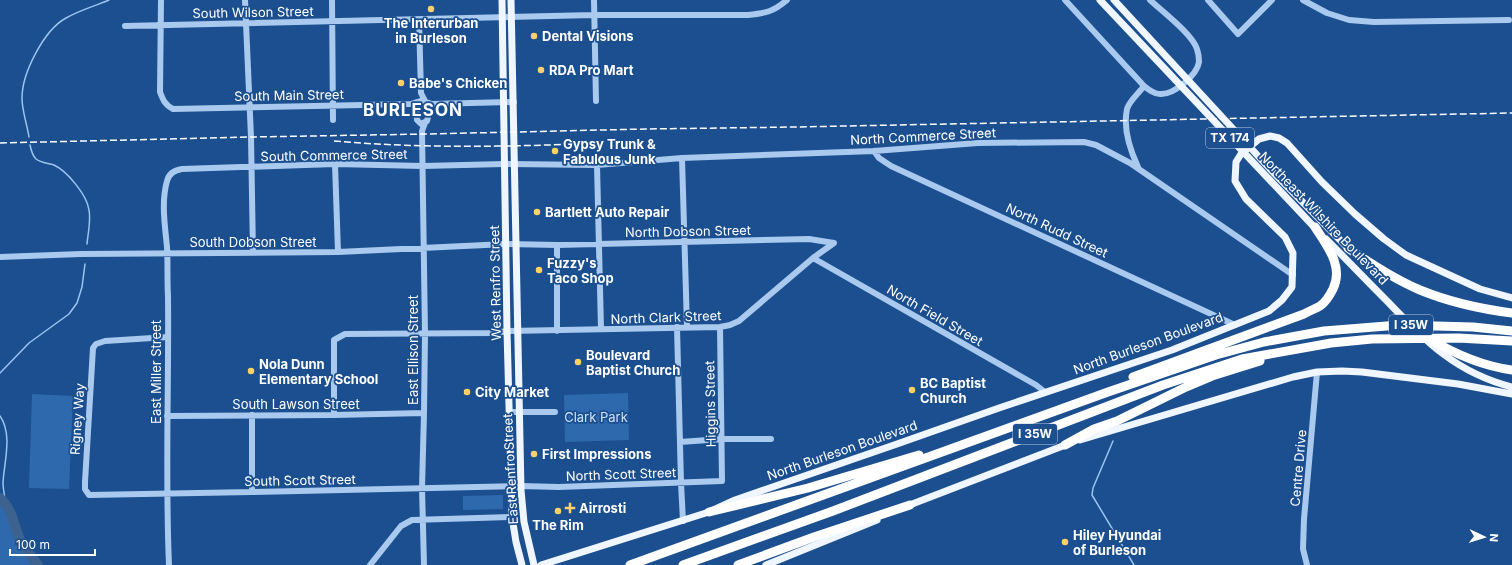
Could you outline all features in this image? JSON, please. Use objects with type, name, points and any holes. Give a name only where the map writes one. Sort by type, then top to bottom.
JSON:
[{"type":"highway","points":[[1108,392],[1118,384],[1132,378],[1304,314],[1320,306],[1330,295],[1335,286],[1337,275],[1336,265],[1332,254],[1315,227]]},
{"type":"highway","points":[[1348,248],[1376,267],[1419,290],[1457,303],[1512,313]]},
{"type":"highway","name":"I 35W","points":[[630,565],[1108,392],[1216,355],[1264,342],[1324,331],[1400,325],[1450,326],[1512,331]]},
{"type":"highway","points":[[1416,331],[1444,348],[1471,360],[1512,370]]},
{"type":"highway","name":"I 35W","points":[[683,565],[833,511],[1203,371],[1242,360],[1315,346],[1372,339],[1470,338],[1512,341]]},
{"type":"highway","points":[[1065,445],[1094,429],[1117,421],[1212,376],[1315,346]]},
{"type":"highway","points":[[709,512],[808,488],[920,454],[986,431],[1002,430]]},
{"type":"highway","points":[[738,565],[814,537],[910,505]]},
{"type":"main road","name":"West Renfro Street","points":[[502,0],[507,331],[512,517],[522,565]]},
{"type":"main road","points":[[511,0],[514,102]]},
{"type":"main road","name":"Northeast Wilshire Boulevard","points":[[1100,0],[1166,72],[1416,331],[1439,352],[1474,374],[1498,384],[1512,387]]},
{"type":"main road","name":"Northeast Wilshire Boulevard","points":[[1114,0],[1271,170],[1348,248]]},
{"type":"main road","name":"East Renfro Street","points":[[514,102],[521,486],[524,522],[534,565]]},
{"type":"main road","name":"North Burleson Boulevard","points":[[541,565],[709,512],[735,500],[1045,392],[1172,350],[1269,311],[1282,300],[1292,287],[1293,253],[1285,237],[1246,199],[1235,181],[1236,162],[1240,154],[1260,140],[1270,136],[1287,143],[1322,182],[1355,214],[1384,239],[1406,255],[1480,289],[1512,298]]},
{"type":"main road","points":[[766,565],[774,564],[910,505],[1065,445],[1278,381],[1317,372],[1362,372],[1450,383],[1512,394]]},
{"type":"main road","points":[[557,565],[567,557]]},
{"type":"street","points":[[161,25],[162,0]]},
{"type":"street","points":[[245,0],[251,137],[253,253]]},
{"type":"street","points":[[332,0],[333,120]]},
{"type":"street","points":[[594,0],[596,101]]},
{"type":"street","name":"South Wilson Street","points":[[124,26],[594,15],[748,15],[777,9],[787,0]]},
{"type":"street","points":[[1065,0],[1144,86],[1151,92],[1161,94],[1169,92],[1183,84],[1193,74],[1199,62],[1197,50],[1191,39],[1150,0]]},
{"type":"street","points":[[1208,0],[1238,34],[1272,0]]},
{"type":"street","points":[[1304,0],[1327,13],[1349,20],[1374,22],[1509,20]]},
{"type":"street","name":"East Ellison Street","points":[[419,20],[421,102]]},
{"type":"street","name":"South Main Street","points":[[161,25],[160,92],[167,106],[173,109],[411,104],[421,102],[432,104],[514,102]]},
{"type":"street","points":[[1138,168],[1129,143],[1126,121],[1129,104],[1144,86]]},
{"type":"street","name":"East Ellison Street","points":[[421,102],[416,106],[416,118],[422,133],[423,166],[425,334],[422,520],[424,565]]},
{"type":"street","name":"East Ellison Street","points":[[421,102],[428,106],[428,117],[422,133]]},
{"type":"street","points":[[418,122],[421,124],[425,123]]},
{"type":"street","name":"North Commerce Street","points":[[515,165],[597,165],[682,158],[874,150],[978,143],[1084,142],[1096,145],[1138,168],[1293,274]]},
{"type":"street","name":"North Rudd Street","points":[[874,150],[879,158],[891,166],[1235,325]]},
{"type":"street","points":[[682,158],[687,327]]},
{"type":"street","points":[[335,164],[338,252]]},
{"type":"street","name":"South Commerce Street","points":[[167,179],[175,170],[182,169],[335,164],[423,166],[515,165]]},
{"type":"street","points":[[597,165],[601,329]]},
{"type":"street","name":"East Miller Street","points":[[167,179],[164,199],[167,253],[167,493],[169,565]]},
{"type":"street","name":"North Dobson Street","points":[[506,244],[557,245],[809,239],[834,243],[813,258]]},
{"type":"street","name":"South Dobson Street","points":[[0,257],[167,253],[338,252],[506,244]]},
{"type":"street","points":[[556,331],[557,245]]},
{"type":"street","name":"North Clark Street","points":[[334,415],[334,340],[344,334],[495,333],[507,331],[730,326],[739,321],[813,258]]},
{"type":"street","name":"North Field Street","points":[[813,258],[1036,385],[1045,392]]},
{"type":"street","points":[[677,327],[683,521]]},
{"type":"street","name":"Higgins Street","points":[[720,327],[722,481]]},
{"type":"street","name":"Rigney Way","points":[[88,495],[85,489],[85,482],[88,411],[93,348],[95,345],[105,340],[168,337]]},
{"type":"street","name":"Centre Drive","points":[[1307,565],[1303,549],[1304,519],[1317,372]]},
{"type":"street","points":[[509,412],[555,412]]},
{"type":"street","name":"South Lawson Street","points":[[167,416],[424,413]]},
{"type":"street","points":[[252,415],[252,492]]},
{"type":"street","points":[[680,442],[722,439],[771,439]]},
{"type":"street","name":"North Scott Street","points":[[511,486],[559,487],[722,481]]},
{"type":"street","name":"South Scott Street","points":[[88,495],[511,486]]},
{"type":"street","points":[[370,565],[401,526],[412,520],[512,517]]},
{"type":"green space","name":"Clark Park","points":[[628,393],[629,440],[565,442],[564,395]]},
{"type":"green space","points":[[32,394],[73,396],[69,489],[29,488]]},
{"type":"green space","points":[[503,495],[503,509],[463,510],[463,496]]},
{"type":"green space","points":[[0,501],[8,511],[20,546],[35,565],[0,565]]},
{"type":"waterway","points":[[29,137],[22,103],[23,88],[30,65],[42,42],[50,32],[66,18],[109,0]]},
{"type":"waterway","points":[[30,145],[32,153],[36,159],[54,165],[65,172],[85,197],[90,214],[87,244]]},
{"type":"waterway","points":[[0,373],[29,343],[69,314],[77,303],[82,287],[85,264]]},
{"type":"waterway","points":[[0,416],[4,423],[7,440],[3,483],[5,502]]},
{"type":"waterway","points":[[1113,441],[1093,488],[1092,495],[1134,565]]},
{"type":"waterway","points":[[0,498],[10,511],[19,537],[27,551],[38,565]]},
{"type":"railway","points":[[0,143],[1512,113]]},
{"type":"railway","points":[[334,141],[395,145],[456,146],[577,144]]},
{"type":"place","name":"The Interurban in Burleson","points":[[431,9]]},
{"type":"place","name":"Dental Visions","points":[[534,36]]},
{"type":"place","name":"RDA Pro Mart","points":[[541,70]]},
{"type":"place","name":"Babe's Chicken","points":[[401,83]]},
{"type":"place","name":"Gypsy Trunk & Fabulous Junk","points":[[555,151]]},
{"type":"place","name":"Bartlett Auto Repair","points":[[537,212]]},
{"type":"place","name":"Fuzzy's Taco Shop","points":[[539,270]]},
{"type":"place","name":"Boulevard Baptist Church","points":[[578,362]]},
{"type":"place","name":"Nola Dunn Elementary School","points":[[251,371]]},
{"type":"place","name":"BC Baptist Church","points":[[912,390]]},
{"type":"place","name":"City Market","points":[[467,392]]},
{"type":"place","name":"First Impressions","points":[[534,454]]},
{"type":"place","name":"Airrosti","points":[[570,508]]},
{"type":"place","name":"The Rim","points":[[558,511]]},
{"type":"place","name":"Hiley Hyundai of Burleson","points":[[1065,542]]},
{"type":"district","name":"BURLESON","points":[[413,110]]}]
